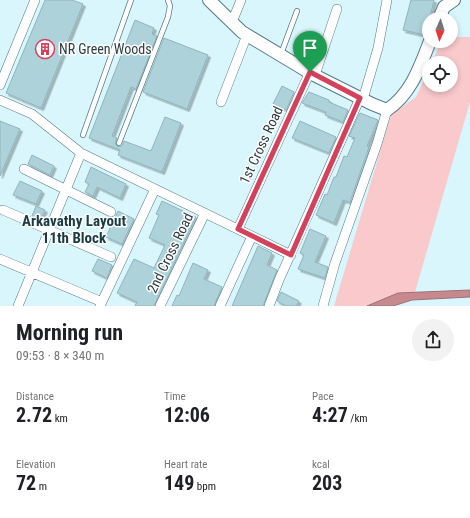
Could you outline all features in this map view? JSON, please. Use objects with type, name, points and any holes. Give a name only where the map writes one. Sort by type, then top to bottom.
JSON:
[{"type":"street","points":[[0,85],[35,0]]},
{"type":"street","points":[[209,0],[247,34],[313,74],[361,99],[387,110]]},
{"type":"street","points":[[232,22],[241,0]]},
{"type":"street","points":[[269,306],[279,280],[361,99],[378,48],[387,0]]},
{"type":"street","points":[[442,12],[444,7],[452,0]]},
{"type":"street","name":"1st Cross Road","points":[[238,229],[313,74],[337,9]]},
{"type":"street","points":[[220,102],[247,34]]},
{"type":"street","points":[[323,306],[335,264],[377,144],[387,110],[396,104],[404,95],[416,76],[427,48]]},
{"type":"street","points":[[0,100],[32,114],[81,153],[291,255]]},
{"type":"street","points":[[18,306],[81,153]]},
{"type":"street","points":[[24,169],[111,212]]},
{"type":"street","points":[[0,259],[101,304],[155,189]]},
{"type":"street","points":[[3,210],[111,257]]},
{"type":"street","name":"2nd Cross Road","points":[[160,306],[205,213]]},
{"type":"street","points":[[220,306],[252,236]]},
{"type":"lane","points":[[83,134],[131,0]]},
{"type":"lane","points":[[119,143],[168,17],[170,6],[168,0]]},
{"type":"lane","points":[[281,54],[297,10]]},
{"type":"shaded area","points":[[458,37],[470,37],[470,102],[415,292],[398,293],[367,306],[334,306],[391,115],[416,97],[422,84],[422,92],[458,92],[458,56],[435,56],[438,48],[458,48]]},
{"type":"shaded area","points":[[470,290],[470,297],[412,300],[393,306],[367,306],[398,293]]},
{"type":"building","name":"NR Green Woods","points":[[45,0],[72,0],[83,4],[41,108],[6,93]]},
{"type":"building","points":[[411,0],[434,0],[431,12],[422,12],[422,34],[403,30]]},
{"type":"building","points":[[135,20],[154,28],[152,34],[157,36],[136,89],[131,87],[112,136],[117,138],[115,143],[118,147],[122,146],[124,141],[151,151],[165,117],[181,123],[162,172],[118,155],[120,150],[89,138]]},
{"type":"building","points":[[164,38],[208,55],[187,109],[143,92]]},
{"type":"building","points":[[282,86],[294,92],[286,110],[273,104]]},
{"type":"building","points":[[309,92],[348,110],[343,122],[325,115],[326,112],[302,103]]},
{"type":"building","points":[[360,113],[378,120],[367,146],[369,147],[350,202],[343,200],[334,223],[316,215],[325,194],[327,195],[334,177],[336,177],[344,156],[347,157],[355,138],[349,136]]},
{"type":"building","points":[[0,121],[20,129],[0,176]]},
{"type":"building","points":[[300,121],[336,137],[329,153],[292,138]]},
{"type":"building","points":[[32,155],[54,166],[50,175],[28,164]]},
{"type":"building","points":[[91,167],[126,184],[120,198],[97,187],[93,196],[85,192],[89,184],[85,182]]},
{"type":"building","points":[[20,181],[42,191],[36,204],[13,195]]},
{"type":"building","points":[[162,201],[196,217],[154,306],[135,306],[137,302],[117,293],[134,259],[154,268],[165,245],[149,238],[159,215],[156,214]]},
{"type":"building","points":[[36,206],[45,210],[40,220],[32,216]]},
{"type":"building","points":[[118,211],[134,219],[122,244],[106,237]]},
{"type":"building","points":[[310,229],[326,236],[315,262],[328,267],[325,278],[298,269],[304,255],[300,253]]},
{"type":"building","points":[[258,246],[272,253],[267,265],[277,270],[263,306],[232,306]]},
{"type":"building","points":[[98,259],[112,265],[107,278],[92,271]]},
{"type":"building","points":[[193,263],[208,270],[204,279],[222,287],[214,306],[172,306],[177,295],[179,296]]},
{"type":"building","points":[[281,292],[299,301],[296,306],[286,306],[277,301]]},
{"type":"place","name":"NR Green Woods","points":[[45,49]]},
{"type":"district","name":"Arkavathy Layout 11th Block","points":[[74,230]]},
{"type":"route","points":[[310,72],[360,98],[291,255],[238,229],[310,72]]}]
